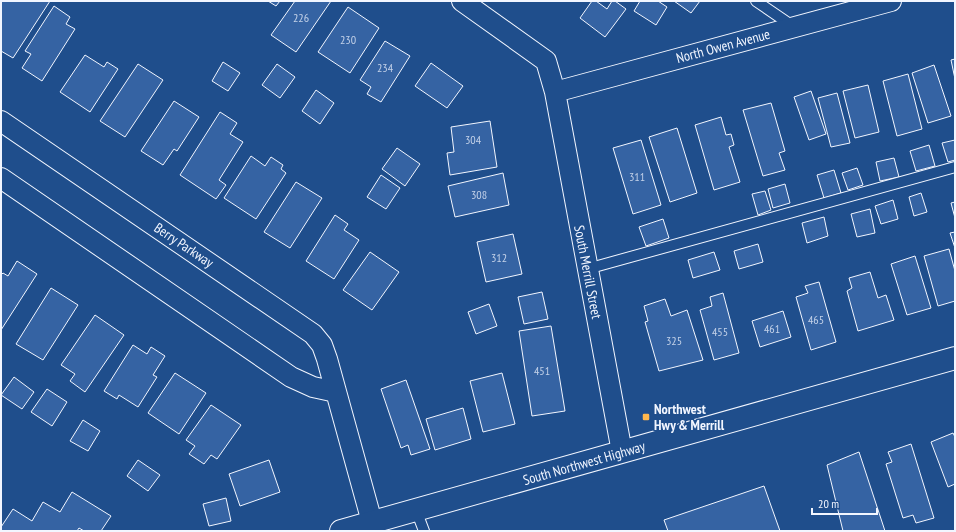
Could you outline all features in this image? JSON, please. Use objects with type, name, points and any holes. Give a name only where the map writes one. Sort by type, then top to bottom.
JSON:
[{"type":"main road","name":"South Northwest Highway","points":[[341,531],[955,358]]},
{"type":"street","name":"South Merrill Street","points":[[462,1],[546,61],[555,92],[622,452]]},
{"type":"street","name":"North Owen Avenue","points":[[555,92],[891,1]]},
{"type":"street","name":"Berry Parkway","points":[[1,121],[313,334],[322,345],[372,522]]},
{"type":"street","points":[[1,178],[291,377],[313,387],[336,392]]},
{"type":"lane","points":[[756,1],[794,27]]},
{"type":"lane","points":[[587,270],[955,167]]},
{"type":"lane","points":[[416,510],[424,531]]},
{"type":"building","points":[[1,1],[50,1],[13,58],[1,51]]},
{"type":"building","points":[[268,1],[280,1],[276,6]]},
{"type":"building","points":[[295,1],[331,1],[296,52],[271,35]]},
{"type":"building","points":[[592,1],[596,1],[607,9],[612,1],[615,1],[626,9],[605,37],[580,18]]},
{"type":"building","points":[[640,1],[658,1],[667,7],[656,25],[634,11]]},
{"type":"building","points":[[674,1],[700,1],[691,13]]},
{"type":"building","points":[[54,6],[70,17],[66,24],[75,29],[42,81],[22,68],[31,54],[25,51]]},
{"type":"building","points":[[348,7],[379,28],[350,73],[318,52]]},
{"type":"building","points":[[385,41],[410,56],[381,102],[367,94],[371,87],[360,80]]},
{"type":"building","points":[[85,55],[104,67],[107,62],[118,69],[90,112],[60,92]]},
{"type":"building","points":[[955,59],[955,79],[951,60]]},
{"type":"building","points":[[223,62],[240,73],[228,91],[212,81]]},
{"type":"building","points":[[431,63],[463,86],[447,108],[415,86]]},
{"type":"building","points":[[138,64],[163,80],[125,137],[100,121]]},
{"type":"building","points":[[277,64],[295,77],[280,98],[262,85]]},
{"type":"building","points":[[934,65],[951,116],[928,123],[912,73]]},
{"type":"building","points":[[908,74],[922,129],[897,136],[883,81]]},
{"type":"building","points":[[868,85],[879,132],[855,138],[843,91]]},
{"type":"building","points":[[316,90],[334,103],[320,124],[302,111]]},
{"type":"building","points":[[811,91],[826,134],[809,140],[794,97]]},
{"type":"building","points":[[837,93],[850,143],[831,147],[818,98]]},
{"type":"building","points":[[174,101],[199,117],[177,151],[174,149],[163,165],[141,151]]},
{"type":"building","points":[[771,103],[785,151],[779,153],[785,170],[763,176],[743,110]]},
{"type":"building","points":[[220,112],[237,123],[230,134],[243,142],[219,180],[226,185],[216,199],[180,175]]},
{"type":"building","points":[[721,117],[726,135],[731,134],[734,145],[729,147],[740,182],[714,190],[695,125]]},
{"type":"building","points":[[490,121],[497,167],[450,175],[447,153],[454,152],[451,127]]},
{"type":"building","points":[[677,128],[697,193],[670,202],[649,137]]},
{"type":"building","points":[[641,140],[661,205],[633,214],[613,148]]},
{"type":"building","points":[[955,140],[955,160],[948,162],[942,143]]},
{"type":"building","points":[[929,145],[935,166],[916,171],[910,151]]},
{"type":"building","points":[[397,148],[420,164],[405,186],[382,169]]},
{"type":"building","points":[[251,156],[265,166],[271,157],[283,165],[281,169],[286,173],[256,219],[224,198]]},
{"type":"building","points":[[894,158],[899,177],[880,181],[876,162]]},
{"type":"building","points":[[857,168],[863,185],[848,190],[842,173]]},
{"type":"building","points":[[834,170],[841,193],[824,198],[817,175]]},
{"type":"building","points":[[503,173],[509,205],[455,217],[448,186]]},
{"type":"building","points":[[381,175],[400,188],[386,209],[367,197]]},
{"type":"building","points":[[296,182],[322,198],[290,248],[264,232]]},
{"type":"building","points":[[785,184],[790,203],[773,208],[768,189]]},
{"type":"building","points":[[765,191],[771,210],[758,215],[752,194]]},
{"type":"building","points":[[921,193],[927,212],[914,216],[909,197]]},
{"type":"building","points":[[893,200],[898,219],[881,224],[875,206]]},
{"type":"building","points":[[955,202],[955,218],[951,203]]},
{"type":"building","points":[[870,209],[875,233],[857,237],[851,214]]},
{"type":"building","points":[[335,215],[348,224],[344,230],[359,240],[334,279],[306,261]]},
{"type":"building","points":[[824,217],[828,236],[807,243],[802,223]]},
{"type":"building","points":[[663,219],[669,238],[646,246],[639,227]]},
{"type":"building","points":[[955,232],[955,248],[950,233]]},
{"type":"building","points":[[513,234],[522,274],[486,282],[477,242]]},
{"type":"building","points":[[758,244],[763,262],[739,269],[734,251]]},
{"type":"building","points":[[949,249],[955,271],[955,301],[938,306],[924,256]]},
{"type":"building","points":[[370,252],[399,272],[372,310],[343,290]]},
{"type":"building","points":[[714,252],[720,270],[693,278],[688,260]]},
{"type":"building","points":[[915,256],[931,308],[907,315],[891,264]]},
{"type":"building","points":[[17,261],[37,274],[1,330],[1,275],[3,273],[8,276]]},
{"type":"building","points":[[870,272],[878,298],[886,295],[894,320],[858,331],[847,291],[852,288],[849,278]]},
{"type":"building","points":[[819,282],[836,342],[811,350],[796,297],[808,293],[805,286]]},
{"type":"building","points":[[51,288],[78,305],[43,360],[16,344]]},
{"type":"building","points":[[542,292],[548,319],[524,324],[518,297]]},
{"type":"building","points":[[723,293],[739,353],[714,360],[700,310],[712,306],[710,297]]},
{"type":"building","points":[[665,299],[671,316],[687,310],[703,360],[659,371],[645,322],[648,321],[644,306]]},
{"type":"building","points":[[489,304],[497,326],[476,334],[468,312]]},
{"type":"building","points":[[783,311],[791,337],[760,347],[752,321]]},
{"type":"building","points":[[95,315],[124,335],[85,392],[70,381],[75,374],[61,365]]},
{"type":"building","points":[[551,326],[565,411],[532,416],[519,331]]},
{"type":"building","points":[[133,345],[147,354],[151,347],[165,356],[153,375],[157,377],[138,407],[119,395],[117,399],[104,391]]},
{"type":"building","points":[[175,373],[206,393],[179,434],[148,413]]},
{"type":"building","points":[[502,373],[515,424],[483,432],[470,381]]},
{"type":"building","points":[[14,377],[34,392],[22,409],[1,395]]},
{"type":"building","points":[[406,380],[430,449],[411,455],[408,445],[401,448],[381,389]]},
{"type":"building","points":[[47,389],[67,402],[52,426],[31,412]]},
{"type":"building","points":[[211,405],[241,425],[217,459],[211,455],[204,464],[189,454],[195,446],[186,440]]},
{"type":"building","points":[[463,408],[471,439],[435,450],[426,419]]},
{"type":"building","points":[[83,420],[100,431],[88,451],[70,441]]},
{"type":"building","points":[[953,433],[955,437],[955,484],[948,487],[931,442]]},
{"type":"building","points":[[911,444],[934,518],[916,523],[913,515],[903,518],[886,464],[892,462],[888,452]]},
{"type":"building","points":[[859,452],[885,531],[843,531],[827,465]]},
{"type":"building","points":[[138,460],[160,475],[148,491],[127,476]]},
{"type":"building","points":[[269,460],[280,492],[240,506],[229,474]]},
{"type":"building","points":[[764,486],[780,531],[668,531],[664,520]]},
{"type":"building","points":[[72,492],[111,516],[101,531],[84,531],[79,528],[77,531],[1,531],[1,527],[13,509],[32,521],[43,502],[60,512]]},
{"type":"building","points":[[226,498],[231,521],[209,526],[203,504]]},
{"type":"place","name":"Northwest Hwy & Merrill","points":[[646,417]]}]
